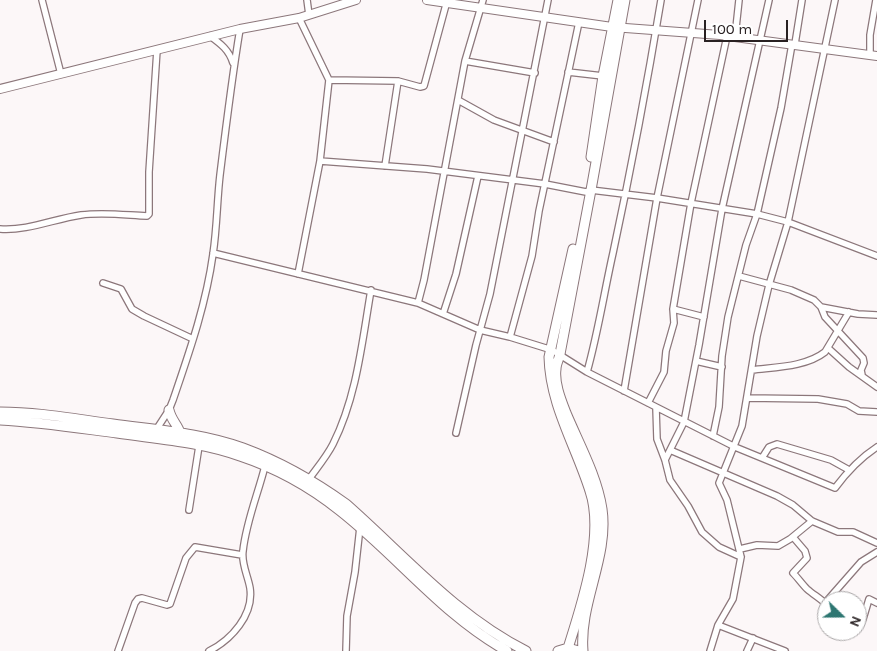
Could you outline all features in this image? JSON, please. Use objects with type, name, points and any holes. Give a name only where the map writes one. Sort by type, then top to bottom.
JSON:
[{"type":"main road","points":[[0,89],[210,36],[299,18],[356,0]]},
{"type":"main road","points":[[427,0],[616,27],[731,36],[873,55]]},
{"type":"main road","points":[[558,651],[568,648],[581,651],[585,618],[603,532],[602,510],[598,489],[565,410],[558,386],[556,352],[589,191],[616,27],[618,0]]},
{"type":"main road","points":[[589,191],[603,76],[625,0]]},
{"type":"main road","points":[[556,352],[549,356],[556,403],[591,492],[595,512],[592,552],[578,616],[568,648]]},
{"type":"main road","points":[[169,410],[172,420],[180,433]]},
{"type":"main road","points":[[0,412],[48,415],[180,433],[242,448],[288,467],[346,504],[472,618],[495,634],[526,651]]},
{"type":"main road","points":[[0,420],[68,426],[200,446],[239,455],[266,466],[290,477],[339,510],[450,611],[474,630],[508,651]]},
{"type":"street","points":[[42,0],[60,74]]},
{"type":"street","points":[[307,0],[309,15]]},
{"type":"street","points":[[418,302],[424,280],[466,61],[483,0]]},
{"type":"street","points":[[456,433],[490,294],[548,0]]},
{"type":"street","points":[[587,372],[601,318],[626,194],[661,0]]},
{"type":"street","points":[[624,391],[657,198],[698,0]]},
{"type":"street","points":[[648,403],[664,372],[666,351],[674,323],[673,309],[691,203],[739,0]]},
{"type":"street","points":[[665,460],[684,422],[722,208],[769,0]]},
{"type":"street","points":[[713,436],[719,407],[728,317],[746,245],[757,214],[781,108],[802,0]]},
{"type":"street","points":[[710,651],[718,625],[733,599],[741,557],[727,500],[724,491],[719,485],[742,426],[757,336],[769,285],[788,222],[835,0]]},
{"type":"street","points":[[873,55],[870,35],[876,0]]},
{"type":"street","points":[[329,80],[398,81],[420,88],[424,86],[447,2]]},
{"type":"street","points":[[298,274],[320,160],[329,80],[299,18]]},
{"type":"street","points":[[510,337],[532,256],[579,22]]},
{"type":"street","points":[[156,430],[169,410],[201,312],[213,253],[220,175],[240,29]]},
{"type":"street","points":[[210,36],[226,48],[234,65]]},
{"type":"street","points":[[0,229],[38,225],[80,215],[112,213],[147,216],[150,214],[149,172],[157,50]]},
{"type":"street","points":[[466,61],[535,73]]},
{"type":"street","points":[[568,72],[603,76]]},
{"type":"street","points":[[385,166],[398,81]]},
{"type":"street","points":[[458,100],[494,120],[554,142]]},
{"type":"street","points":[[320,160],[444,171],[589,191],[657,198],[757,214],[788,222],[877,256]]},
{"type":"street","points":[[443,314],[456,274],[478,176]]},
{"type":"street","points":[[213,253],[418,302],[480,330],[510,337],[556,352],[587,372],[735,447],[834,488],[863,456],[877,447]]},
{"type":"street","points":[[739,276],[804,294],[814,300],[821,307],[825,317],[863,358],[864,363],[860,370],[862,375]]},
{"type":"street","points":[[103,283],[121,289],[132,309],[193,339]]},
{"type":"street","points":[[309,479],[332,445],[348,409],[355,382],[371,290]]},
{"type":"street","points":[[821,307],[877,315]]},
{"type":"street","points":[[673,309],[704,317]]},
{"type":"street","points":[[752,370],[804,362],[822,355],[849,312]]},
{"type":"street","points":[[828,348],[877,388]]},
{"type":"street","points":[[696,361],[722,366]]},
{"type":"street","points":[[747,398],[818,399],[847,404],[859,411],[877,412]]},
{"type":"street","points":[[656,408],[657,439],[670,480],[688,506],[702,532],[719,547],[741,557]]},
{"type":"street","points":[[762,458],[769,447],[778,444],[831,460],[849,470]]},
{"type":"street","points":[[189,510],[200,446]]},
{"type":"street","points":[[670,450],[777,496],[793,505],[812,521],[838,532],[853,532],[877,543]]},
{"type":"street","points":[[209,651],[226,639],[241,624],[248,609],[251,598],[250,589],[242,555],[266,466]]},
{"type":"street","points":[[740,549],[757,545],[778,546],[793,537],[812,521]]},
{"type":"street","points":[[346,651],[347,616],[356,572],[360,528]]},
{"type":"street","points":[[793,537],[805,551],[807,558],[793,573],[805,588],[817,596]]},
{"type":"street","points":[[118,651],[134,603],[142,598],[167,605],[170,604],[186,558],[195,547],[242,555]]},
{"type":"street","points":[[837,591],[861,562],[877,552]]},
{"type":"street","points":[[867,606],[869,599],[877,603]]},
{"type":"street","points":[[718,625],[785,651]]},
{"type":"street","points":[[747,651],[753,638]]}]
